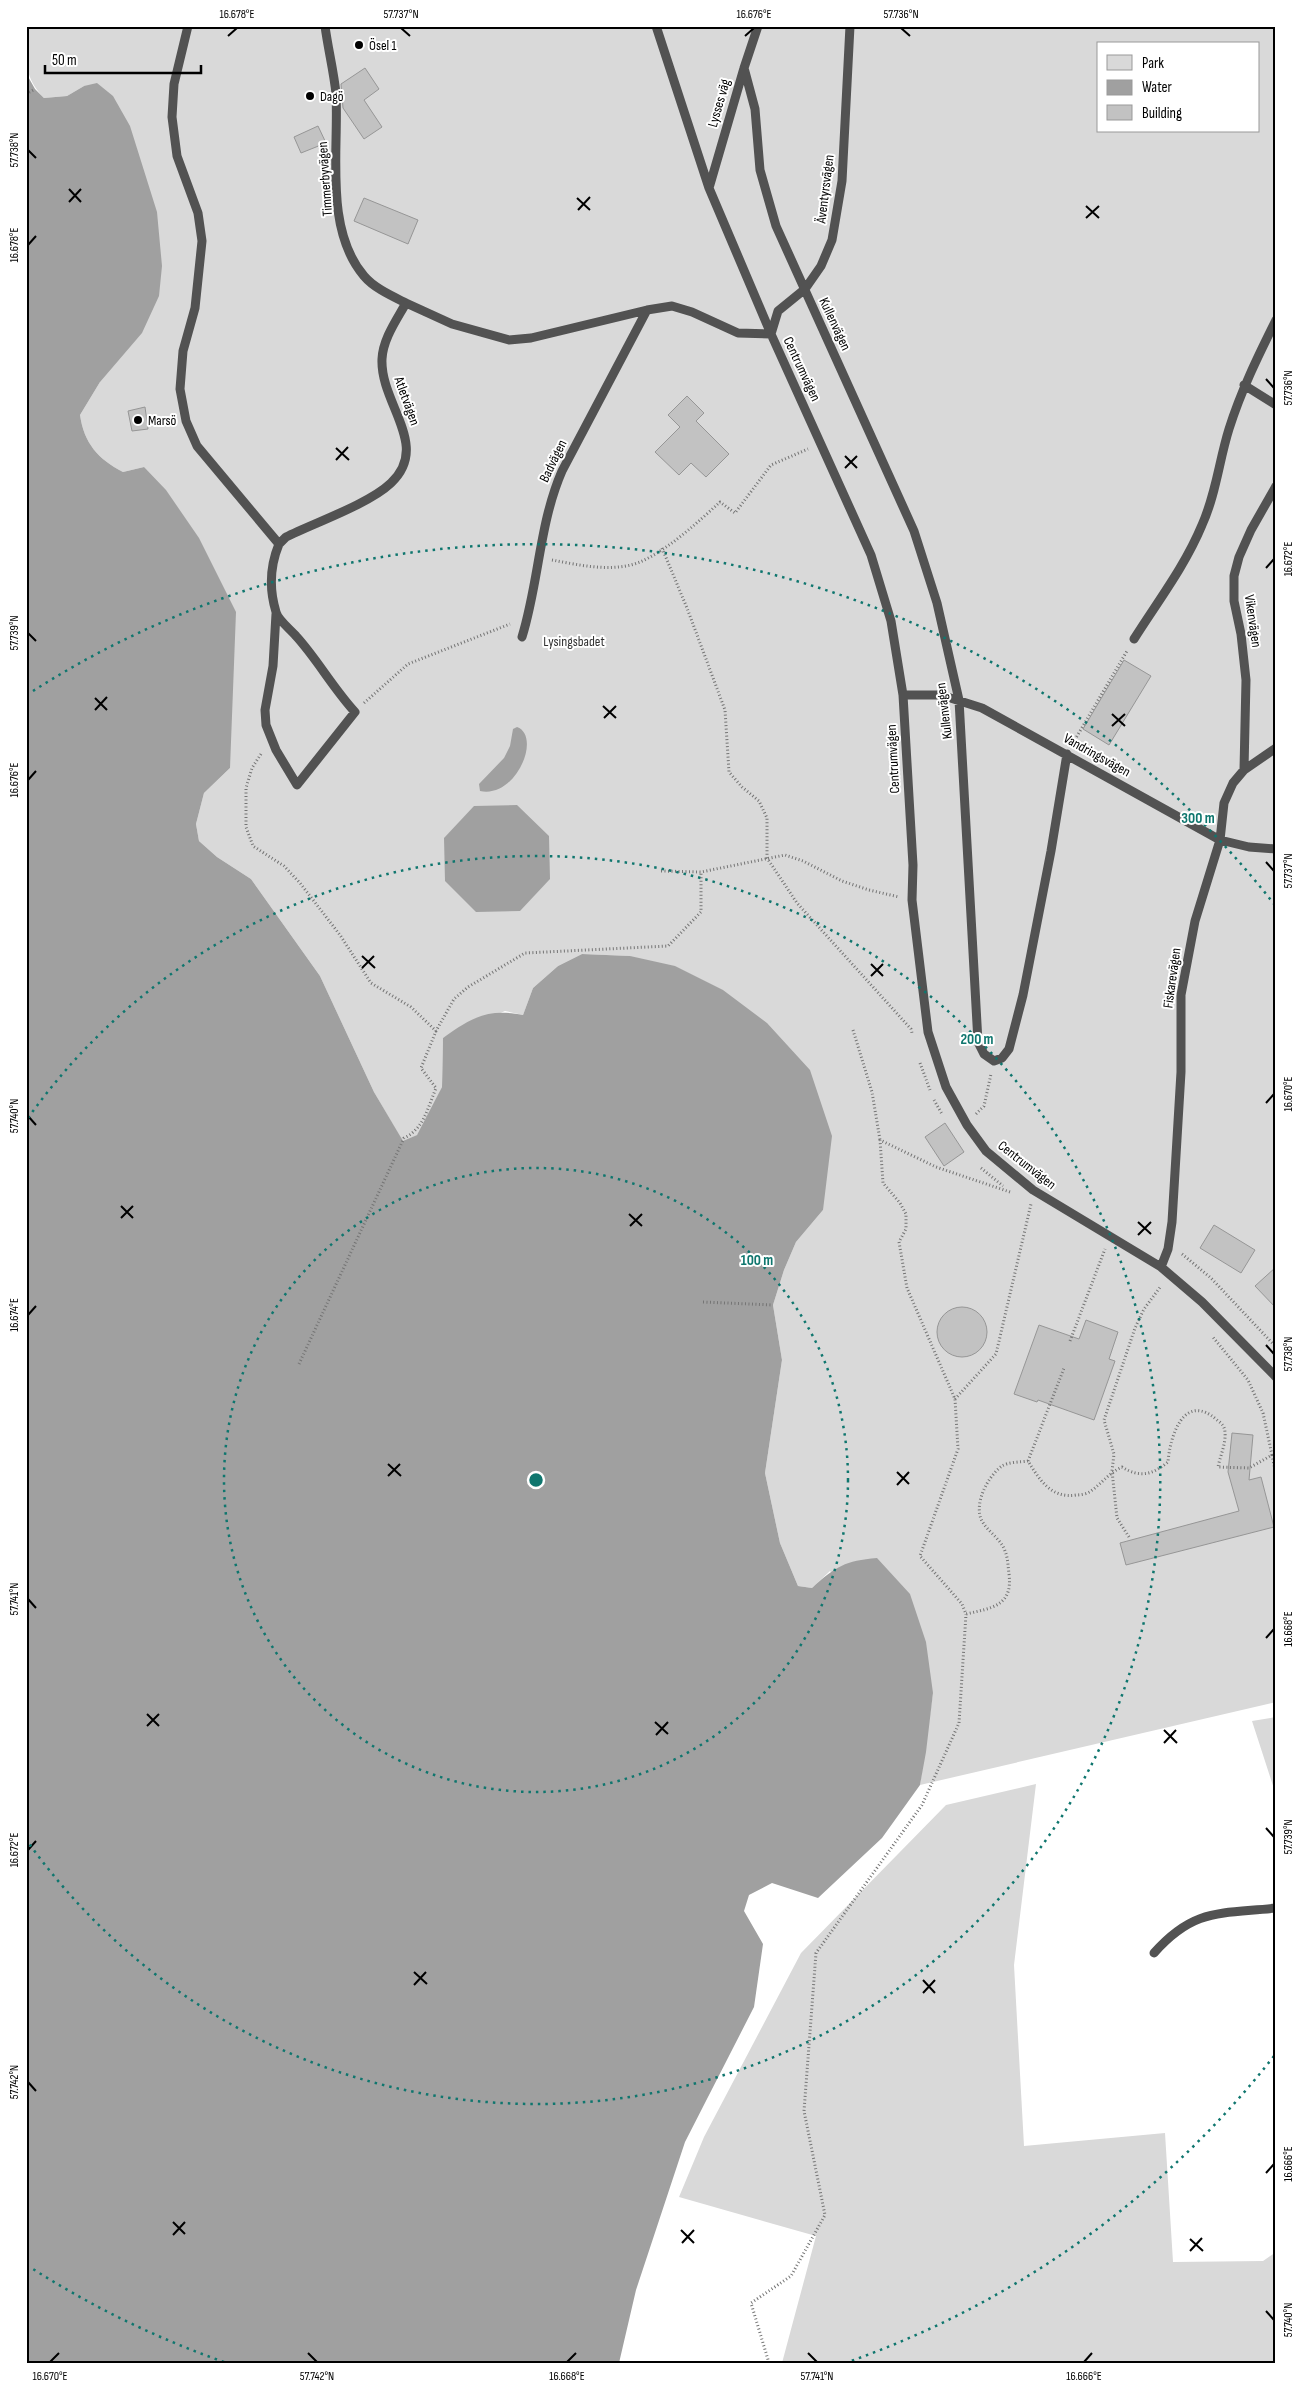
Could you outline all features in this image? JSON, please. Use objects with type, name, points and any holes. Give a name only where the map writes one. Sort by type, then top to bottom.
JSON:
[{"type":"lane","points":[[188,26],[174,84],[172,117],[177,156],[198,213],[202,241],[195,308],[183,352],[180,389],[186,421],[197,446],[279,544],[270,575],[276,614],[273,666],[265,710],[266,725],[271,738],[297,785],[355,712],[338,694],[304,644],[276,614]]},
{"type":"lane","name":"Timmerbyvägen","points":[[324,26],[336,94],[336,190],[343,238],[353,261],[365,278],[406,303]]},
{"type":"lane","name":"Centrumvägen","points":[[656,26],[709,188],[771,334],[822,443],[871,555],[883,590],[891,622],[903,695],[913,865],[912,900],[928,1032],[946,1087],[967,1124],[986,1151],[1034,1190],[1161,1267],[1202,1302],[1276,1377]]},
{"type":"lane","name":"Lysses väg","points":[[709,188],[758,26]]},
{"type":"lane","name":"Äventyrsvägen","points":[[771,334],[778,311],[804,289],[821,266],[832,240],[838,215],[842,181],[850,26]]},
{"type":"lane","name":"Kullenvägen","points":[[744,68],[755,109],[760,170],[776,226],[914,531],[937,603],[959,700],[978,1042],[984,1054],[994,1061]]},
{"type":"lane","points":[[406,303],[452,324],[509,340],[531,338],[646,310],[672,306],[692,312],[738,332],[771,334]]},
{"type":"lane","name":"Atletvägen","points":[[279,544],[286,537],[345,510],[390,485],[406,462],[408,452],[405,434],[383,378],[382,358],[386,341],[406,303]]},
{"type":"lane","name":"Badvägen","points":[[522,637],[528,617],[550,498],[562,471],[646,310]]},
{"type":"lane","points":[[1134,639],[1185,561],[1203,522],[1216,485],[1229,430],[1244,385],[1276,320]]},
{"type":"lane","points":[[1244,385],[1276,405]]},
{"type":"lane","name":"Vikenvägen","points":[[1244,770],[1246,680],[1241,634],[1234,601],[1234,576],[1239,557],[1251,530],[1276,486]]},
{"type":"lane","name":"Vandringsvägen","points":[[903,695],[941,695],[982,708],[1220,840],[1249,847],[1276,850]]},
{"type":"lane","name":"Fiskarevägen","points":[[1161,1267],[1168,1248],[1172,1222],[1181,1072],[1181,995],[1196,921],[1220,840],[1224,803],[1233,783],[1244,770],[1276,748]]},
{"type":"lane","points":[[994,1061],[1002,1058],[1009,1049],[1024,995],[1067,754]]},
{"type":"lane","points":[[1154,1953],[1170,1935],[1201,1916],[1276,1908]]},
{"type":"path","points":[[26,94],[35,89]]},
{"type":"path","points":[[539,557],[589,567],[639,562],[696,524],[720,502],[735,513],[771,466],[822,443]]},
{"type":"path","points":[[662,548],[688,608],[725,710],[729,772],[742,787],[759,801],[767,818],[767,858],[797,903],[911,1029]]},
{"type":"path","points":[[355,712],[408,664],[528,617]]},
{"type":"path","points":[[1067,754],[1134,639]]},
{"type":"path","points":[[271,738],[252,768],[246,788],[246,827],[253,846],[284,866],[300,883],[340,935],[371,983],[411,1007],[436,1031]]},
{"type":"path","points":[[660,871],[702,872],[785,855],[803,861],[860,887],[912,900]]},
{"type":"path","points":[[299,1364],[404,1138],[415,1133],[421,1125],[436,1088],[421,1068],[436,1031],[454,1000],[468,987],[524,953],[537,950],[668,946],[701,912],[702,872]]},
{"type":"path","points":[[769,2363],[751,2303],[791,2276],[825,2215],[804,2110],[816,1953],[922,1805],[959,1723],[966,1614],[962,1604],[920,1556],[958,1449],[955,1399],[907,1288],[899,1242],[906,1228],[906,1214],[900,1203],[883,1183],[880,1140],[872,1092],[853,1030]]},
{"type":"path","points":[[967,1124],[984,1106],[994,1061]]},
{"type":"path","points":[[880,1140],[936,1167],[1010,1192]]},
{"type":"path","points":[[955,1399],[996,1354],[1034,1190]]},
{"type":"path","points":[[1168,1248],[1181,1254],[1211,1278],[1276,1347]]},
{"type":"path","points":[[1070,1341],[1105,1249]]},
{"type":"path","points":[[1129,1537],[1117,1518],[1112,1471],[1114,1454],[1104,1420],[1107,1404],[1135,1328],[1144,1309],[1170,1275]]},
{"type":"path","points":[[1161,1286],[1168,1292]]},
{"type":"path","points":[[703,1302],[773,1305]]},
{"type":"path","points":[[1211,1335],[1248,1380],[1262,1413],[1276,1475]]},
{"type":"path","points":[[1028,1461],[1064,1368]]},
{"type":"path","points":[[1028,1461],[1047,1488],[1057,1494],[1073,1496],[1089,1492],[1112,1471],[1122,1467],[1132,1473],[1144,1476],[1168,1462],[1172,1436],[1176,1426],[1191,1412],[1198,1411],[1212,1415],[1223,1425],[1225,1432],[1218,1467],[1249,1468],[1272,1454]]},
{"type":"path","points":[[966,1614],[991,1608],[1003,1602],[1011,1588],[1005,1550],[982,1520],[980,1511],[983,1493],[992,1476],[1003,1465],[1028,1461]]},
{"type":"green space","name":"Lysingsbadet","points":[[26,26],[1276,26],[1276,1702],[920,1785],[933,1693],[830,1571],[812,1588],[798,1586],[780,1543],[765,1473],[782,1360],[773,1305],[784,1270],[796,1242],[823,1210],[630,956],[582,954],[558,966],[533,988],[523,1015],[505,1011],[443,1038],[442,1087],[423,1127],[417,1135],[403,1142],[374,1092],[320,976],[251,879],[217,857],[199,841],[196,824],[204,793],[230,768],[144,467],[123,472],[106,462],[89,442],[80,415],[100,382],[84,86],[67,96],[44,98],[32,81],[26,56]]},
{"type":"green space","points":[[1276,1717],[1276,1795],[1252,1721]]},
{"type":"green space","points":[[1036,1784],[1014,1965],[1024,2146],[1165,2133],[1173,2262],[1263,2261],[1276,2252],[1276,2363],[782,2363],[816,2236],[679,2197],[704,2137],[801,1953],[946,1805]]},
{"type":"water","points":[[26,73],[35,89],[44,98],[67,96],[84,86],[97,83],[113,96],[130,126],[157,212],[162,266],[159,296],[142,333],[100,382],[80,415],[85,434],[99,456],[123,472],[144,467],[166,490],[199,538],[236,612],[230,768],[204,793],[196,824],[199,841],[217,857],[251,879],[320,976],[374,1092],[403,1141],[417,1135],[442,1087],[443,1038],[480,1016],[499,1013],[523,1015],[533,988],[558,966],[582,954],[630,956],[675,966],[723,990],[767,1023],[810,1070],[832,1136],[823,1210],[796,1242],[784,1270],[773,1305],[782,1360],[765,1473],[780,1543],[798,1586],[812,1588],[828,1574],[842,1566],[857,1561],[877,1558],[910,1594],[926,1642],[933,1693],[926,1752],[920,1785],[882,1838],[818,1898],[772,1883],[749,1895],[744,1911],[763,1944],[754,2007],[685,2142],[636,2290],[619,2363],[26,2363]]},
{"type":"water","points":[[517,727],[524,733],[527,742],[526,753],[521,765],[514,777],[504,786],[493,791],[480,791],[479,784],[504,758],[510,746],[513,729]]},
{"type":"water","points":[[517,805],[549,836],[550,879],[520,911],[476,912],[445,881],[444,838],[474,806]]},
{"type":"building","points":[[365,68],[379,89],[364,100],[382,127],[364,139],[343,108],[341,84]]},
{"type":"building","name":"Dagö","points":[[318,126],[326,143],[301,153],[294,137]]},
{"type":"building","points":[[364,198],[418,220],[408,244],[354,221]]},
{"type":"building","points":[[687,396],[704,413],[696,421],[729,454],[706,477],[691,463],[679,475],[655,452],[680,427],[668,415]]},
{"type":"building","name":"Marsö","points":[[145,407],[148,429],[132,431],[128,411]]},
{"type":"building","points":[[1124,660],[1151,676],[1109,745],[1083,729]]},
{"type":"building","points":[[945,1123],[964,1152],[944,1166],[925,1137]]},
{"type":"building","points":[[1214,1225],[1255,1250],[1241,1273],[1200,1248]]},
{"type":"building","points":[[1276,1267],[1276,1308],[1255,1286]]},
{"type":"building","points":[[957,1307],[967,1307],[980,1314],[987,1327],[987,1337],[980,1350],[967,1357],[957,1357],[948,1353],[941,1346],[937,1337],[937,1327],[941,1318],[948,1311]]},
{"type":"building","points":[[1086,1320],[1118,1332],[1109,1359],[1115,1361],[1094,1420],[1038,1400],[1037,1402],[1014,1394],[1039,1325],[1079,1339]]},
{"type":"building","points":[[1232,1433],[1253,1435],[1249,1480],[1261,1477],[1274,1527],[1126,1565],[1120,1543],[1239,1511],[1228,1472]]},
{"type":"place","name":"Ösel 1","points":[[359,45]]},
{"type":"place","name":"Dagö","points":[[310,96]]},
{"type":"place","name":"Marsö","points":[[138,420]]}]
